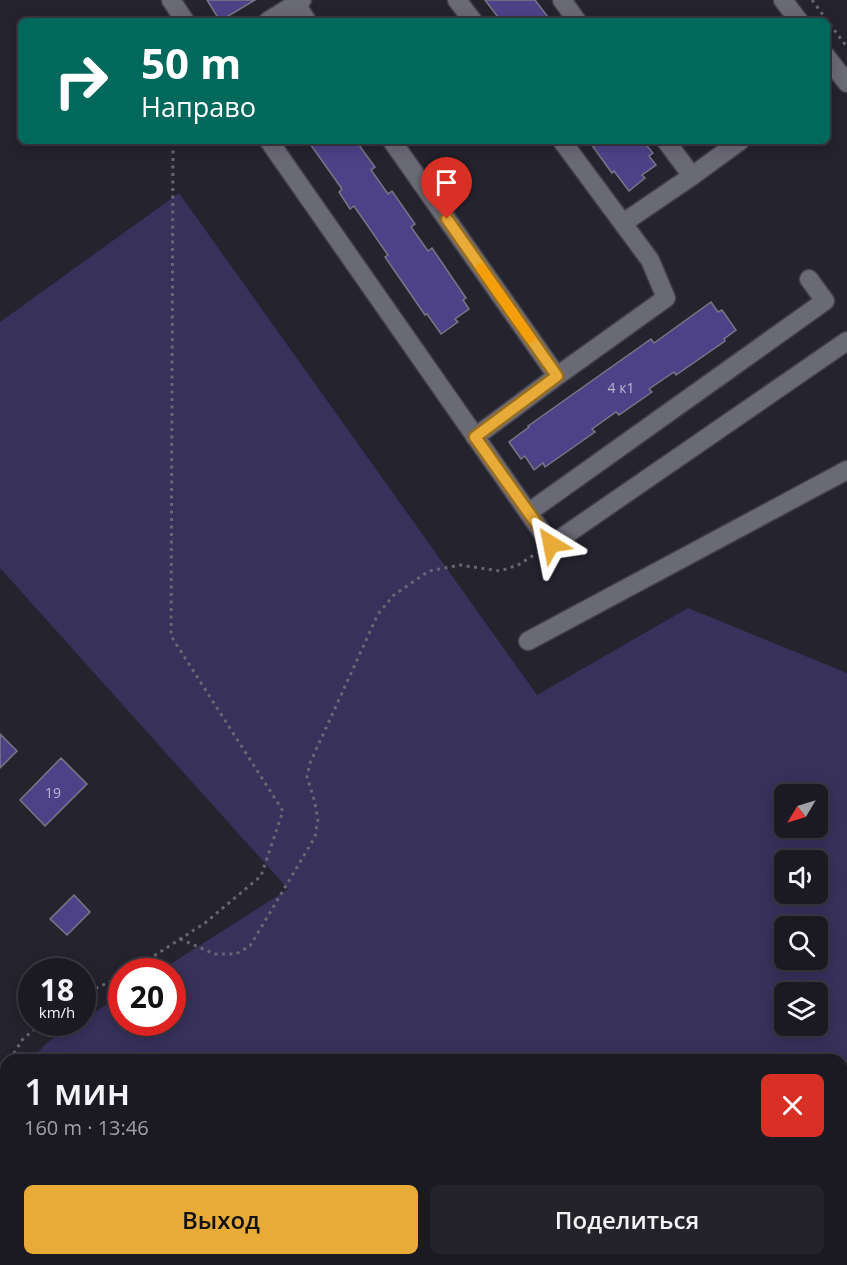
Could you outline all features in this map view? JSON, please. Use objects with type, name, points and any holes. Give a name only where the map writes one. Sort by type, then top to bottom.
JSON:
[{"type":"street","points":[[171,0],[183,18]]},
{"type":"street","points":[[457,0],[471,18]]},
{"type":"street","points":[[562,0],[575,18]]},
{"type":"street","points":[[783,0],[798,18]]},
{"type":"street","points":[[273,18],[299,2],[307,18]]},
{"type":"street","points":[[271,144],[551,544],[847,341]]},
{"type":"street","points":[[394,144],[557,376]]},
{"type":"street","points":[[475,437],[666,298],[650,260],[564,144]]},
{"type":"street","points":[[668,144],[692,176]]},
{"type":"street","points":[[623,223],[736,144]]},
{"type":"street","points":[[529,512],[825,301],[809,279]]},
{"type":"street","points":[[528,640],[847,470]]},
{"type":"path","points":[[812,0],[825,18]]},
{"type":"path","points":[[830,24],[847,47]]},
{"type":"path","points":[[151,958],[205,923],[261,876],[283,811],[171,636],[173,144]]},
{"type":"path","points":[[180,939],[215,954],[236,954],[250,946],[315,837],[318,819],[315,799],[307,777],[310,763],[378,614],[394,595],[429,572],[460,565],[500,571],[518,566],[551,544]]},
{"type":"path","points":[[14,1054],[27,1036]]},
{"type":"shaded area","points":[[179,193],[537,695],[688,608],[847,673],[847,1054],[36,1054],[57,1036],[96,1036],[96,1011],[108,1004],[108,1036],[186,1036],[186,958],[180,958],[288,889],[0,568],[0,322]]},
{"type":"building","points":[[207,0],[255,0],[225,18],[218,18]]},
{"type":"building","points":[[485,0],[535,0],[549,18],[499,18]]},
{"type":"building","points":[[310,144],[358,144],[375,167],[371,170],[388,194],[392,191],[415,224],[411,227],[428,251],[432,248],[466,298],[463,300],[469,309],[455,319],[458,322],[441,334],[385,257],[388,255],[354,206],[350,209],[339,192],[342,189]]},
{"type":"building","points":[[597,144],[646,144],[653,153],[649,156],[656,165],[642,175],[645,178],[629,191],[593,147]]},
{"type":"building","points":[[711,302],[718,312],[722,310],[736,330],[724,339],[725,341],[676,375],[674,372],[649,389],[652,392],[619,415],[616,412],[592,429],[595,432],[545,467],[543,463],[534,470],[525,456],[521,459],[509,442],[528,426],[651,339],[654,343]]},
{"type":"building","points":[[0,734],[17,751],[0,768]]},
{"type":"building","points":[[61,758],[87,784],[45,826],[20,800]]},
{"type":"building","points":[[74,895],[90,912],[67,935],[50,919]]},
{"type":"slow traffic","points":[[481,268],[530,338]]},
{"type":"route","points":[[447,219],[557,376],[475,437],[551,544]]}]
